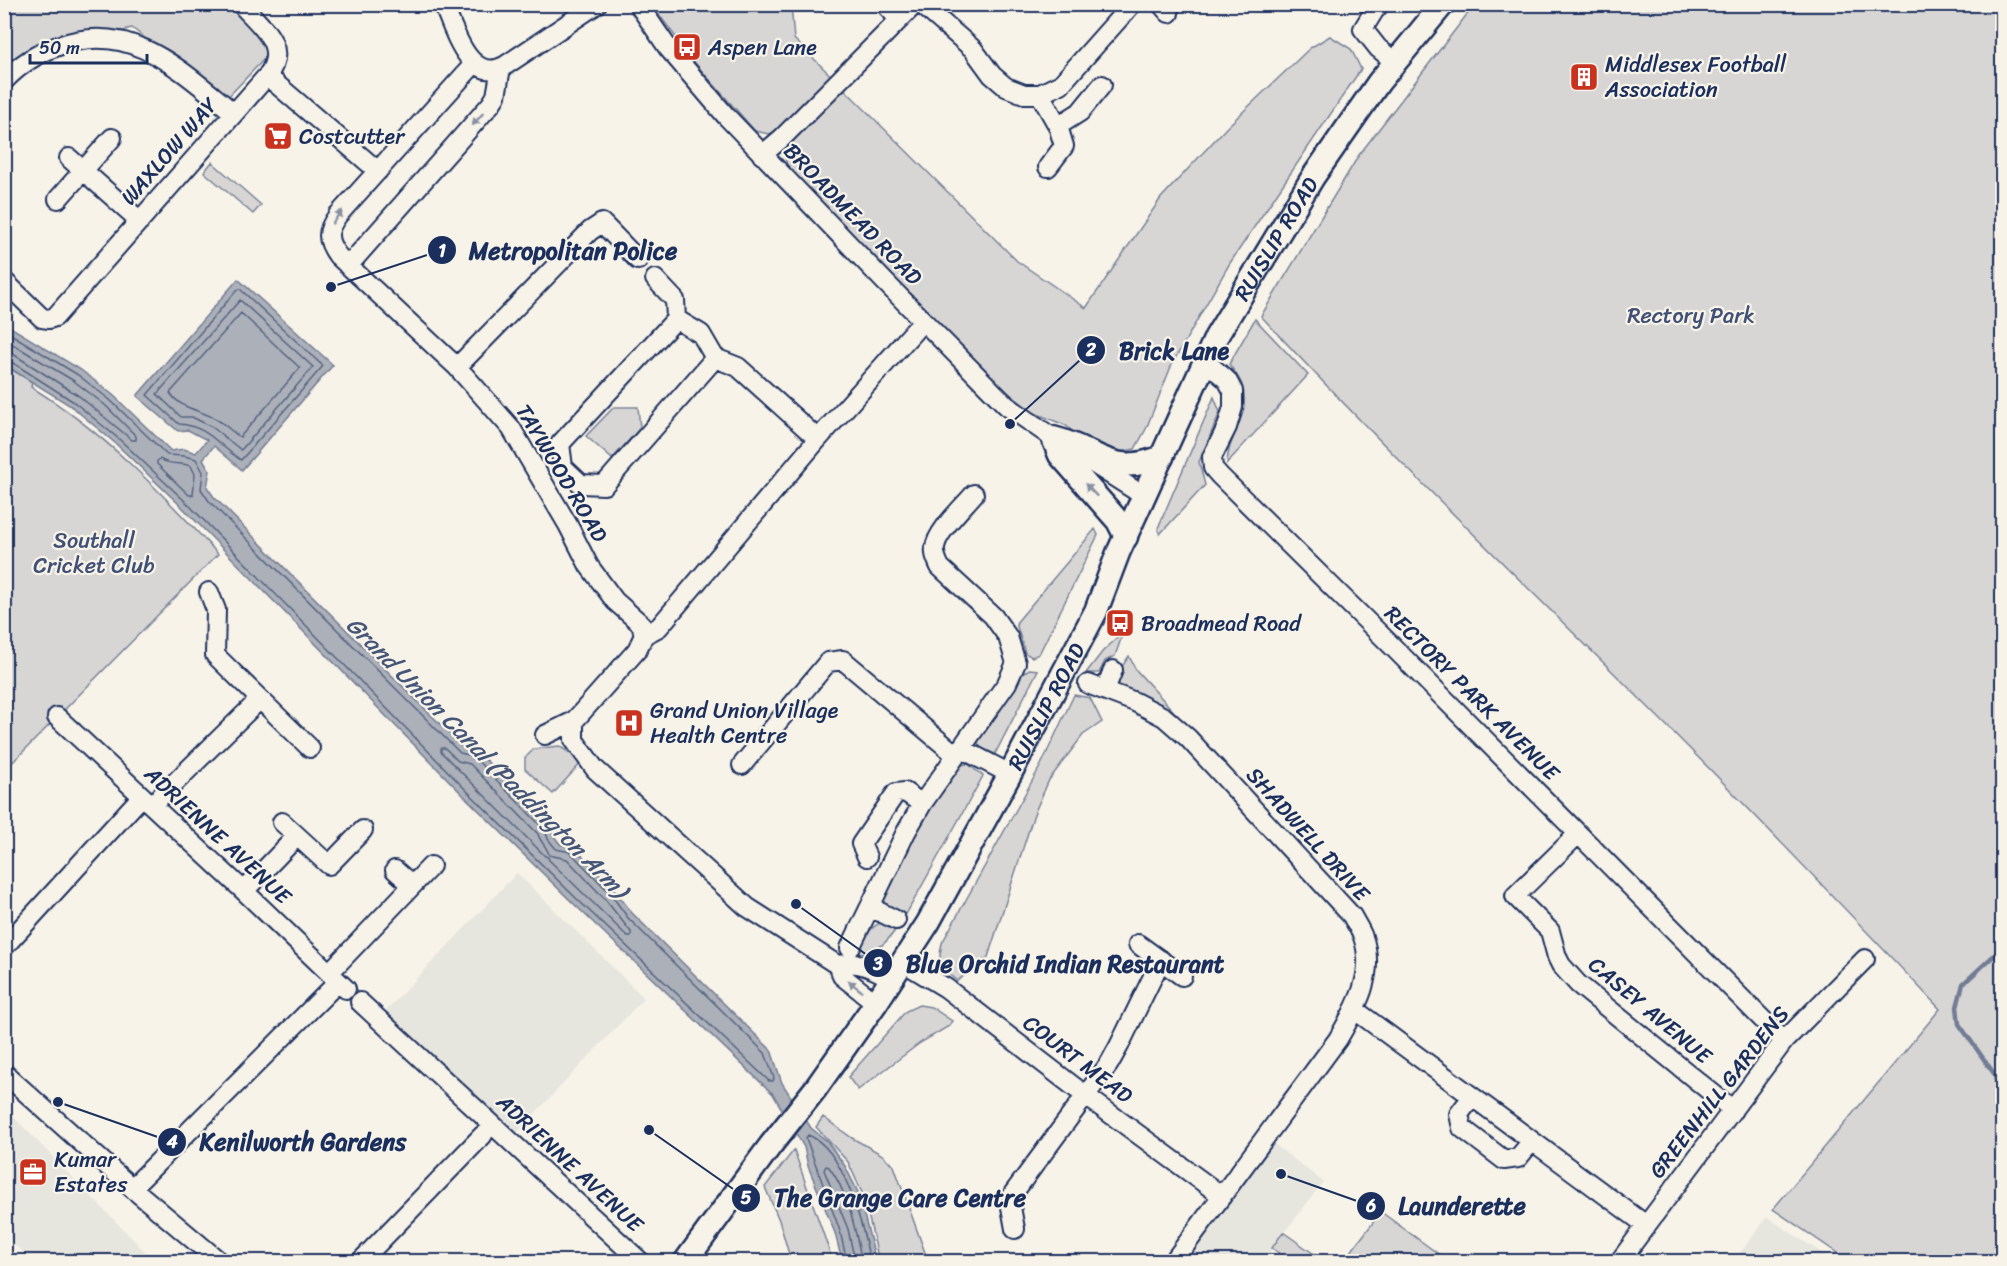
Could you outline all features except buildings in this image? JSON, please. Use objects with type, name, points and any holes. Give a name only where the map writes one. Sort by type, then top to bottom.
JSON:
[{"type":"main road","name":"RUISLIP ROAD","points":[[685,1262],[770,1146],[816,1088],[876,1003],[928,922],[1010,774],[1096,611],[1126,537],[1216,337],[1313,177],[1395,62],[1443,4]]},
{"type":"main road","points":[[1053,438],[1068,442],[1096,457],[1114,463],[1128,465],[1148,463],[1162,458]]},
{"type":"main road","points":[[1053,438],[1060,454],[1118,521],[1126,537]]},
{"type":"street","name":"WAXLOW WAY","points":[[4,281],[40,316],[49,319],[61,311],[267,76],[276,60],[276,47],[271,38],[241,4]]},
{"type":"street","points":[[443,4],[461,45],[474,64],[484,69],[501,68],[597,4]]},
{"type":"street","name":"BROADMEAD ROAD","points":[[638,4],[668,48],[762,155],[1007,405],[1053,438],[1144,496]]},
{"type":"street","points":[[885,4],[899,19]]},
{"type":"street","points":[[762,155],[782,138],[915,4]]},
{"type":"street","points":[[921,4],[973,50],[992,75],[1006,87],[1024,94],[1040,94],[1061,84],[1132,4]]},
{"type":"street","points":[[1374,7],[1363,29],[1378,48],[1395,62]]},
{"type":"street","points":[[4,81],[40,52],[74,40],[109,38],[143,48],[174,65],[234,113]]},
{"type":"street","name":"TAYWOOD ROAD","points":[[474,64],[338,215],[328,235],[332,248],[348,266],[457,367],[511,428],[590,566],[615,601],[641,624],[644,635]]},
{"type":"street","points":[[348,266],[492,104],[496,96],[501,68]]},
{"type":"street","points":[[267,76],[378,171]]},
{"type":"street","points":[[1058,126],[1080,112],[1102,85]]},
{"type":"street","points":[[1040,94],[1058,126],[1064,146],[1048,167]]},
{"type":"street","points":[[58,199],[112,138]]},
{"type":"street","points":[[69,158],[140,221]]},
{"type":"street","points":[[457,367],[590,231],[602,223],[638,261]]},
{"type":"street","points":[[655,279],[675,300],[676,319],[560,444],[564,467],[581,484],[604,485],[715,358]]},
{"type":"street","points":[[676,319],[701,334],[715,358],[738,367],[818,439]]},
{"type":"street","points":[[545,735],[574,721],[637,650],[644,635],[659,627],[818,439],[923,321]]},
{"type":"street","name":"RECTORY PARK AVENUE","points":[[1205,361],[1227,380],[1233,391],[1233,407],[1227,427],[1212,457],[1213,468],[1395,648],[1784,1041]]},
{"type":"street","points":[[850,948],[922,804],[1007,683],[1016,663],[1008,637],[993,616],[940,567],[935,556],[938,537],[974,494]]},
{"type":"street","points":[[209,592],[216,610],[215,655],[310,748]]},
{"type":"street","points":[[742,765],[828,662],[843,660],[958,752],[1010,774]]},
{"type":"street","name":"SHADWELL DRIVE","points":[[1113,670],[1096,687],[1164,717],[1188,738],[1352,915],[1363,937],[1367,960],[1365,986],[1338,1040],[1173,1262]]},
{"type":"street","points":[[4,947],[147,801],[259,700]]},
{"type":"street","name":"ADRIENNE AVENUE","points":[[57,717],[338,981]]},
{"type":"street","points":[[574,721],[574,740],[595,769],[747,907],[839,966],[842,976],[876,1003]]},
{"type":"street","points":[[867,857],[861,844],[896,793],[905,792],[922,804]]},
{"type":"street","points":[[282,822],[329,865],[363,830]]},
{"type":"street","name":"CASEY AVENUE","points":[[1578,834],[1515,896],[1550,931],[1557,957],[1578,984],[1733,1110]]},
{"type":"street","points":[[244,891],[297,836]]},
{"type":"street","points":[[132,1188],[338,981],[412,885],[430,866]]},
{"type":"street","points":[[395,870],[412,885]]},
{"type":"street","points":[[870,907],[896,920]]},
{"type":"street","points":[[1138,944],[1182,976]]},
{"type":"street","name":"GREENHILL GARDENS","points":[[1619,1262],[1784,1041],[1865,959]]},
{"type":"street","points":[[1015,1229],[1011,1207],[1012,1195],[1086,1096],[1119,1046],[1161,960]]},
{"type":"street","points":[[839,966],[851,962],[898,970]]},
{"type":"street","name":"COURT MEAD","points":[[898,970],[946,988],[1086,1096],[1222,1196]]},
{"type":"street","name":"ADRIENNE AVENUE","points":[[360,1002],[641,1262]]},
{"type":"street","points":[[1355,1010],[1646,1225]]},
{"type":"street","points":[[4,1073],[132,1188],[220,1262]]},
{"type":"street","points":[[1472,1096],[1459,1114],[1462,1128],[1504,1160],[1518,1158],[1532,1141]]},
{"type":"street","points":[[360,1262],[483,1135]]},
{"type":"shaded area","points":[[517,873],[644,998],[510,1140],[381,1016]]},
{"type":"shaded area","points":[[5,1108],[154,1261],[34,1261],[5,1237]]},
{"type":"shaded area","points":[[1260,1133],[1323,1182],[1263,1261],[1173,1261]]},
{"type":"shaded area","points":[[1767,1217],[1834,1261],[1734,1261]]},
{"type":"green space","name":"Rectory Park","points":[[1475,4],[2002,5],[2002,1261],[1849,1261],[1773,1209],[1940,1009],[1740,800],[1413,474],[1261,316],[1359,155]]},
{"type":"green space","points":[[5,5],[230,5],[266,44],[266,57],[225,100],[132,28],[125,31],[112,30],[54,37],[28,53],[5,75]]},
{"type":"green space","points":[[652,5],[791,5],[794,39],[1017,261],[1086,308],[1161,198],[1226,128],[1310,48],[1330,36],[1351,49],[1361,69],[1230,263],[1172,364],[1146,429],[1135,449],[1120,452],[1087,444],[1065,425],[1032,412],[999,385],[787,167],[784,150],[793,127],[769,134],[755,131],[695,63]]},
{"type":"green space","points":[[212,162],[261,205],[253,214],[204,172]]},
{"type":"green space","points":[[1255,319],[1308,375],[1227,463],[1228,453],[1244,406],[1241,382],[1229,364]]},
{"type":"green space","name":"Southall Cricket Club","points":[[4,365],[32,382],[31,387],[83,423],[107,443],[175,508],[218,554],[5,770]]},
{"type":"green space","points":[[1214,397],[1220,412],[1199,462],[1205,485],[1160,534],[1158,528]]},
{"type":"green space","points":[[614,407],[638,407],[640,428],[612,459],[586,436]]},
{"type":"green space","points":[[1095,529],[1098,535],[1039,654],[1032,657],[1025,653],[1016,623]]},
{"type":"green space","points":[[1123,633],[1115,656],[1105,661],[1099,673],[1086,673],[1103,651]]},
{"type":"green space","points":[[1129,656],[1136,670],[1177,715],[1122,689],[1117,680]]},
{"type":"green space","points":[[1029,669],[1038,670],[995,754],[981,748],[977,741],[1020,676]]},
{"type":"green space","points":[[1074,695],[1090,698],[1102,722],[1083,735],[1049,780],[1034,814],[988,957],[957,981],[941,965],[942,943],[1041,765]]},
{"type":"green space","points":[[559,746],[581,763],[553,794],[525,769],[525,758],[534,749]]},
{"type":"green space","points":[[968,764],[983,776],[904,918],[884,906],[883,898],[889,880],[952,772],[961,765]]},
{"type":"green space","points":[[885,922],[896,929],[888,939],[874,950],[855,953],[871,930]]},
{"type":"green space","points":[[919,1005],[931,1007],[952,1021],[949,1026],[920,1043],[858,1090],[848,1077],[906,1011]]},
{"type":"green space","points":[[823,1117],[852,1138],[881,1154],[894,1166],[928,1261],[879,1261],[864,1197],[848,1162],[816,1127]]},
{"type":"green space","points":[[794,1150],[832,1261],[791,1261],[779,1220],[765,1187]]},
{"type":"green space","points":[[1381,1212],[1448,1261],[1344,1261]]},
{"type":"green space","points":[[1283,1232],[1324,1261],[1290,1261],[1272,1248]]},
{"type":"water","points":[[238,279],[333,365],[242,470],[214,446],[203,459],[210,471],[207,487],[214,497],[465,749],[475,749],[552,828],[553,835],[561,845],[572,845],[614,889],[632,913],[771,1050],[782,1083],[811,1128],[827,1141],[845,1166],[858,1192],[876,1261],[842,1261],[835,1233],[808,1166],[804,1147],[773,1094],[464,796],[182,507],[115,443],[71,406],[5,365],[4,323],[81,370],[113,395],[171,451],[184,449],[196,453],[207,440],[188,430],[178,431],[137,396]]},
{"type":"waterway","points":[[2002,948],[1963,984],[1957,1007],[1959,1024],[1995,1075],[2002,1133]]},
{"type":"place","name":"Aspen Lane","points":[[687,47]]},
{"type":"place","name":"Middlesex Football Association","points":[[1584,77]]},
{"type":"place","name":"Costcutter","points":[[278,136]]},
{"type":"place","name":"Metropolitan Police","points":[[331,287]]},
{"type":"place","name":"Brick Lane","points":[[1010,424]]},
{"type":"place","name":"Broadmead Road","points":[[1120,623]]},
{"type":"place","name":"Grand Union Village Health Centre","points":[[629,723]]},
{"type":"place","name":"Blue Orchid Indian Restaurant","points":[[796,904]]},
{"type":"place","name":"Kenilworth Gardens","points":[[58,1102]]},
{"type":"place","name":"The Grange Care Centre","points":[[649,1130]]},
{"type":"place","name":"Kumar Estates","points":[[33,1172]]},
{"type":"place","name":"Launderette","points":[[1281,1174]]},
{"type":"water label","name":"Grand Union Canal (Paddington Arm)","points":[[487,757]]}]
